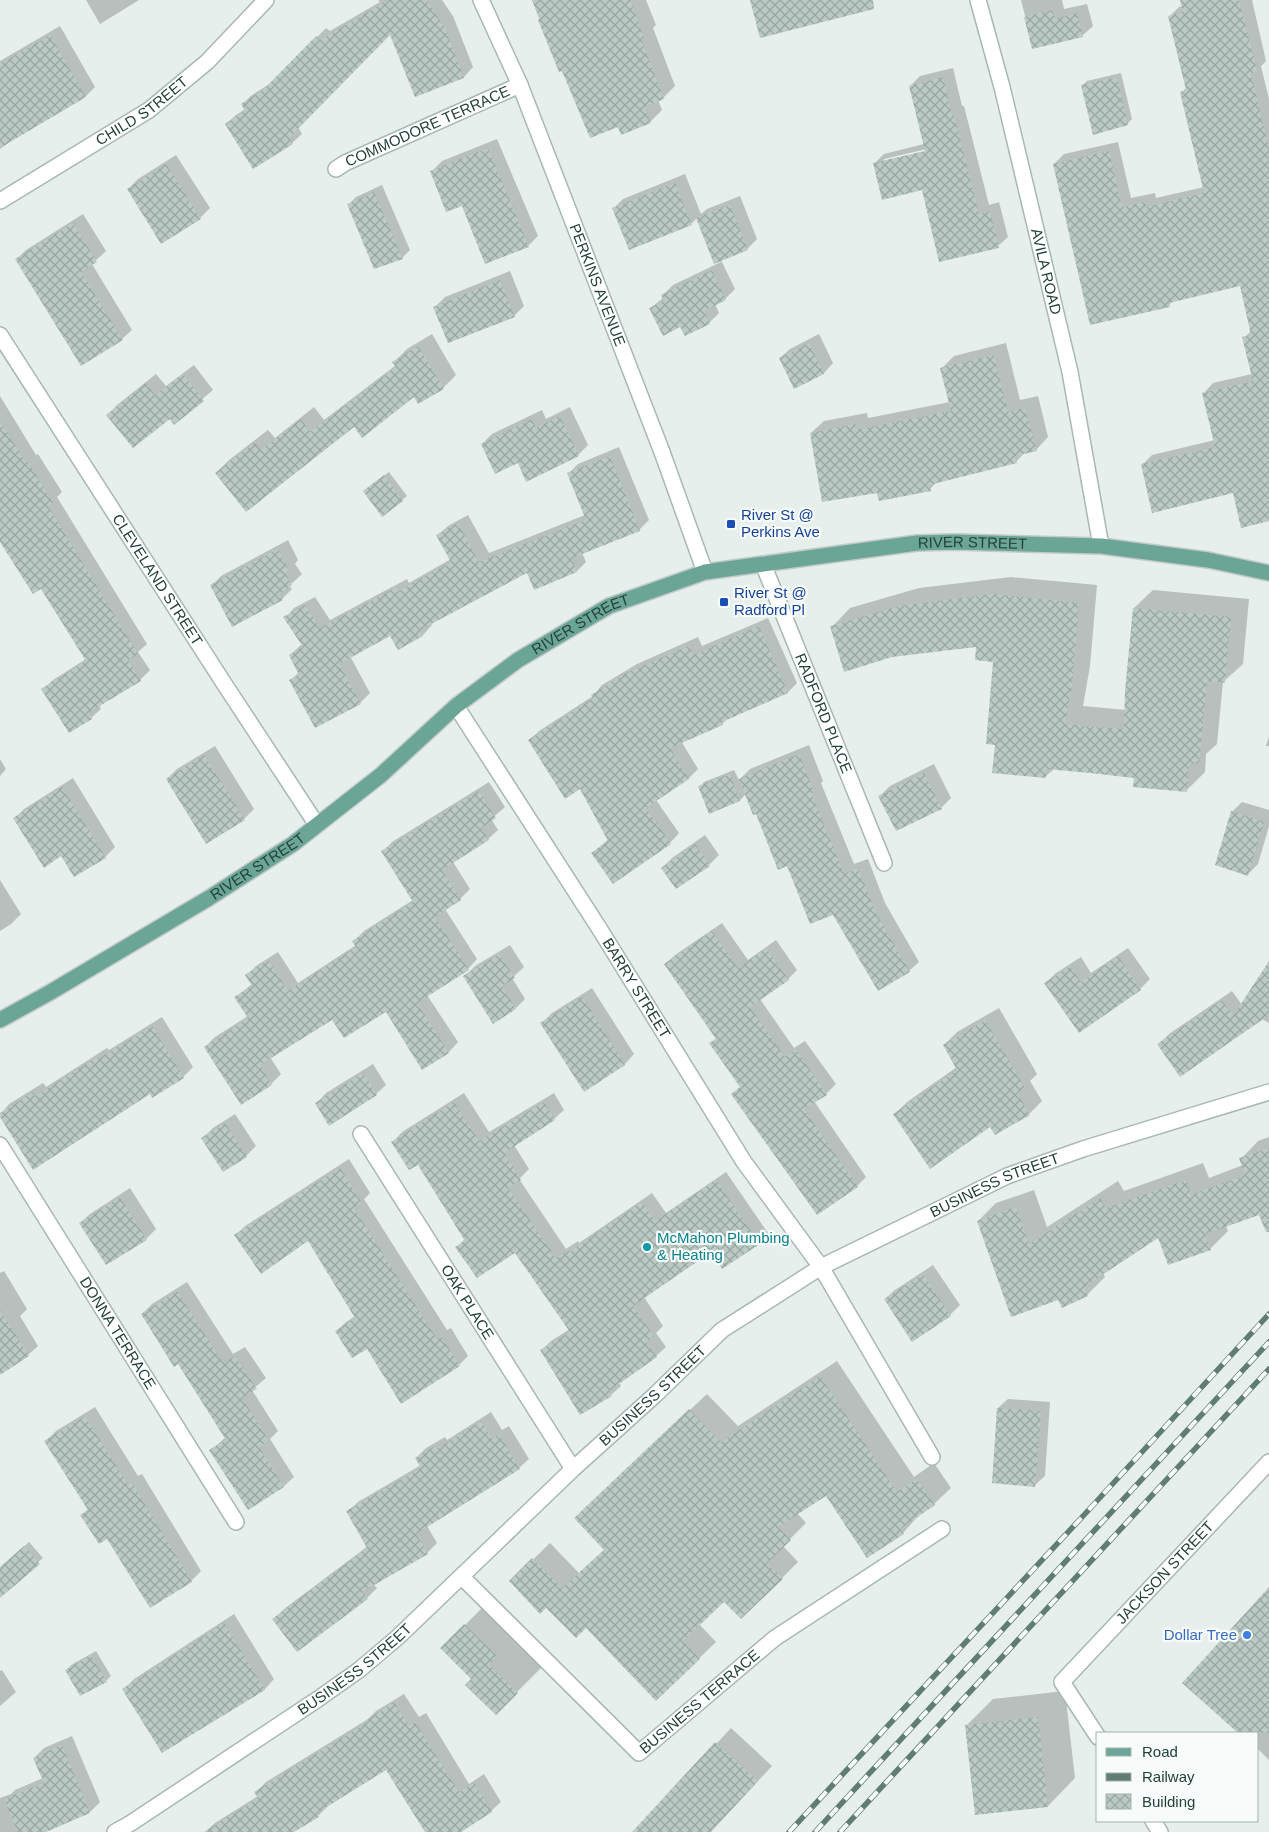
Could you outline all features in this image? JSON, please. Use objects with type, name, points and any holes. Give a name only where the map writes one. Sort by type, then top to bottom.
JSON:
[{"type":"main road","name":"RIVER STREET","points":[[0,1020],[209,898],[293,844],[381,775],[456,706],[518,660],[609,606],[705,572],[917,543],[955,542],[1101,546],[1208,560],[1269,573]]},
{"type":"street","name":"CHILD STREET","points":[[0,201],[149,110],[207,62],[266,0]]},
{"type":"street","name":"PERKINS AVENUE","points":[[481,0],[520,85],[662,452],[705,572]]},
{"type":"street","name":"AVILA ROAD","points":[[978,0],[1002,87],[1070,372],[1101,546]]},
{"type":"street","name":"COMMODORE TERRACE","points":[[336,169],[345,163],[520,85]]},
{"type":"street","name":"CLEVELAND STREET","points":[[0,334],[317,825]]},
{"type":"street","name":"RADFORD PLACE","points":[[763,564],[884,863]]},
{"type":"street","name":"BARRY STREET","points":[[456,706],[599,928],[744,1162],[821,1267]]},
{"type":"street","name":"BUSINESS STREET","points":[[115,1832],[318,1699],[359,1670],[398,1638],[722,1330],[821,1267],[1007,1176],[1083,1149],[1269,1092]]},
{"type":"street","name":"OAK PLACE","points":[[361,1134],[574,1469]]},
{"type":"street","name":"DONNA TERRACE","points":[[0,1145],[236,1522]]},
{"type":"street","points":[[821,1267],[932,1457]]},
{"type":"street","name":"JACKSON STREET","points":[[1096,1734],[1062,1682],[1269,1462]]},
{"type":"street","name":"BUSINESS TERRACE","points":[[462,1577],[639,1753],[775,1638],[942,1529]]},
{"type":"building","points":[[388,0],[426,0],[445,28],[464,78],[415,97],[390,35],[289,138],[293,144],[253,169],[225,124],[245,111],[241,104],[263,90],[316,36],[320,40]]},
{"type":"building","points":[[532,0],[630,0],[644,38],[641,39],[664,99],[644,107],[651,123],[621,135],[618,127],[590,138],[562,71],[559,72]]},
{"type":"building","points":[[750,0],[873,0],[874,9],[760,38]]},
{"type":"building","points":[[1180,0],[1239,0],[1257,72],[1251,73],[1269,149],[1269,521],[1241,528],[1233,493],[1152,513],[1141,464],[1215,447],[1202,393],[1253,381],[1242,337],[1251,335],[1240,286],[1169,303],[1170,307],[1090,325],[1053,164],[1109,151],[1122,207],[1145,202],[1146,207],[1204,193],[1180,92],[1186,90],[1168,16],[1183,12]]},
{"type":"building","points":[[1052,10],[1055,19],[1077,13],[1083,37],[1032,49],[1024,17]]},
{"type":"building","points":[[50,35],[86,97],[0,148],[0,64]]},
{"type":"building","points":[[943,77],[979,214],[990,211],[999,248],[939,262],[922,190],[882,200],[873,163],[925,151],[909,86]]},
{"type":"building","points":[[1117,77],[1128,125],[1093,135],[1081,85]]},
{"type":"building","points":[[488,148],[529,247],[485,264],[462,206],[446,212],[430,171]]},
{"type":"building","points":[[166,164],[201,219],[161,244],[127,189]]},
{"type":"building","points":[[675,183],[692,225],[629,250],[612,208]]},
{"type":"building","points":[[374,192],[403,259],[374,269],[347,204]]},
{"type":"building","points":[[730,205],[748,250],[714,264],[696,218]]},
{"type":"building","points":[[73,223],[97,262],[81,272],[123,340],[81,366],[15,259]]},
{"type":"building","points":[[712,270],[726,300],[704,311],[710,324],[685,336],[680,327],[663,336],[649,308],[664,301],[661,295]]},
{"type":"building","points":[[500,280],[515,317],[448,343],[433,307]]},
{"type":"building","points":[[809,343],[824,374],[794,389],[779,358]]},
{"type":"building","points":[[418,346],[444,389],[418,404],[414,397],[362,438],[354,427],[246,512],[215,473],[255,442],[261,450],[301,419],[310,432],[396,367],[392,362]]},
{"type":"building","points":[[994,355],[1008,412],[1025,408],[1037,451],[1015,456],[1017,463],[929,485],[931,491],[879,501],[877,493],[822,502],[810,433],[855,424],[856,430],[951,411],[940,368]]},
{"type":"building","points":[[183,374],[204,401],[174,425],[170,419],[133,448],[106,415],[146,383],[155,395]]},
{"type":"building","points":[[560,416],[579,456],[526,482],[518,463],[495,474],[481,444],[532,419],[536,428]]},
{"type":"building","points":[[0,421],[53,503],[48,506],[138,654],[128,660],[141,681],[88,713],[92,719],[69,733],[41,689],[86,661],[41,589],[33,594],[0,542]]},
{"type":"building","points":[[610,456],[640,531],[572,558],[577,572],[534,590],[527,573],[420,630],[423,636],[398,650],[390,636],[339,664],[361,704],[315,728],[289,680],[299,675],[289,655],[303,647],[283,617],[305,605],[320,628],[397,587],[399,591],[451,562],[436,535],[458,523],[479,562],[586,520],[567,473]]},
{"type":"building","points":[[384,475],[403,501],[382,517],[363,491]]},
{"type":"building","points":[[278,549],[289,571],[285,573],[292,585],[279,595],[283,600],[232,627],[210,585]]},
{"type":"building","points":[[992,594],[1079,603],[1072,686],[1065,724],[1095,727],[1124,729],[1125,691],[1133,608],[1231,617],[1225,683],[1207,681],[1199,764],[1189,763],[1187,792],[1133,787],[1134,778],[1090,773],[1046,769],[1046,778],[992,773],[995,745],[986,744],[993,662],[975,660],[976,647],[892,657],[844,672],[830,626],[899,606]]},
{"type":"building","points":[[759,626],[788,693],[722,722],[723,725],[670,748],[689,779],[646,808],[671,844],[613,884],[591,853],[608,841],[580,789],[565,799],[528,740],[593,698],[591,695],[626,673],[689,646],[693,655]]},
{"type":"building","points":[[799,754],[814,792],[811,793],[844,874],[858,868],[876,913],[910,972],[878,991],[833,915],[810,924],[787,866],[778,870],[756,814],[753,815],[739,779]]},
{"type":"building","points":[[204,755],[245,820],[206,844],[166,779]]},
{"type":"building","points":[[924,773],[942,809],[896,831],[878,796]]},
{"type":"building","points":[[730,774],[740,801],[709,814],[698,786]]},
{"type":"building","points":[[62,787],[106,858],[74,877],[61,856],[44,868],[13,818]]},
{"type":"building","points":[[479,791],[496,818],[481,828],[489,840],[442,870],[461,900],[435,917],[469,970],[417,1003],[449,1053],[422,1070],[386,1012],[344,1038],[332,1020],[260,1065],[272,1085],[241,1105],[204,1047],[248,1018],[234,997],[252,986],[245,975],[268,960],[288,991],[356,947],[352,941],[413,902],[381,851]]},
{"type":"building","points":[[1231,811],[1264,822],[1248,876],[1215,865]]},
{"type":"building","points":[[695,844],[710,866],[676,889],[661,868]]},
{"type":"building","points":[[712,931],[738,968],[766,948],[789,980],[750,1007],[785,1057],[796,1049],[827,1095],[804,1109],[858,1187],[817,1215],[731,1094],[740,1087],[709,1043],[716,1039],[664,964]]},
{"type":"building","points":[[499,954],[515,978],[502,986],[516,1009],[493,1024],[463,976]]},
{"type":"building","points":[[1118,956],[1141,990],[1079,1033],[1044,983],[1070,966],[1081,982]]},
{"type":"building","points":[[1269,961],[1269,1015],[1180,1077],[1157,1044],[1222,1000],[1233,1016]]},
{"type":"building","points":[[582,996],[625,1065],[584,1092],[540,1023]]},
{"type":"building","points":[[985,1020],[1025,1088],[1017,1093],[1030,1115],[995,1135],[990,1127],[930,1169],[893,1114],[957,1070],[943,1045]]},
{"type":"building","points":[[152,1026],[184,1078],[152,1098],[150,1094],[33,1170],[0,1117],[0,1113],[33,1092],[35,1096],[97,1057],[98,1059]]},
{"type":"building","points":[[363,1073],[377,1095],[329,1126],[315,1103]]},
{"type":"building","points":[[454,1102],[479,1141],[544,1102],[555,1120],[504,1153],[521,1180],[508,1188],[556,1258],[568,1250],[569,1252],[642,1202],[655,1221],[716,1180],[760,1244],[722,1269],[711,1252],[633,1306],[654,1336],[646,1342],[657,1357],[609,1391],[612,1396],[580,1415],[540,1350],[570,1332],[515,1253],[477,1278],[455,1247],[465,1241],[418,1165],[409,1170],[391,1142]]},
{"type":"building","points":[[225,1123],[247,1157],[223,1172],[201,1138]]},
{"type":"building","points":[[1269,1148],[1269,1232],[1266,1232],[1259,1215],[1205,1234],[1211,1250],[1168,1265],[1158,1238],[1084,1287],[1088,1296],[1062,1308],[1058,1300],[1011,1317],[977,1221],[1016,1207],[1029,1244],[1100,1198],[1106,1208],[1186,1180],[1191,1195],[1245,1175],[1239,1158]]},
{"type":"building","points":[[340,1168],[362,1203],[354,1208],[437,1339],[441,1336],[460,1366],[401,1404],[367,1349],[352,1358],[335,1331],[355,1318],[308,1241],[261,1274],[234,1235]]},
{"type":"building","points":[[120,1197],[147,1240],[106,1265],[79,1223]]},
{"type":"building","points":[[923,1274],[951,1316],[912,1342],[884,1299]]},
{"type":"building","points":[[177,1291],[223,1363],[235,1356],[257,1389],[242,1398],[269,1441],[259,1447],[284,1487],[248,1510],[209,1450],[226,1440],[178,1364],[174,1367],[141,1314]]},
{"type":"building","points":[[0,1310],[29,1356],[0,1375]]},
{"type":"building","points":[[820,1376],[897,1492],[917,1479],[935,1505],[900,1529],[904,1534],[867,1558],[826,1496],[778,1527],[791,1540],[767,1563],[783,1579],[741,1619],[724,1602],[683,1641],[700,1659],[656,1701],[586,1628],[576,1638],[546,1608],[540,1614],[509,1581],[532,1558],[562,1588],[604,1550],[574,1518],[689,1409],[721,1442]]},
{"type":"building","points":[[997,1408],[1041,1411],[1035,1487],[992,1483]]},
{"type":"building","points":[[85,1416],[128,1485],[132,1483],[192,1582],[150,1608],[107,1539],[99,1544],[80,1515],[88,1510],[44,1441]]},
{"type":"building","points":[[481,1421],[492,1439],[499,1434],[520,1469],[416,1534],[428,1554],[362,1592],[368,1599],[297,1652],[272,1619],[367,1548],[346,1511],[421,1468],[415,1458],[435,1446],[437,1449]]},
{"type":"building","points":[[24,1546],[40,1564],[0,1598],[0,1567]]},
{"type":"building","name":"Dollar Tree","points":[[1269,1587],[1269,1733],[1237,1732],[1182,1683]]},
{"type":"building","points":[[224,1623],[265,1690],[162,1753],[122,1689]]},
{"type":"building","points":[[464,1624],[497,1656],[489,1665],[518,1693],[496,1715],[465,1685],[471,1679],[440,1648]]},
{"type":"building","points":[[91,1655],[107,1682],[80,1696],[65,1670]]},
{"type":"building","points":[[394,1702],[409,1726],[415,1722],[459,1792],[474,1783],[492,1812],[461,1832],[425,1832],[386,1770],[317,1813],[319,1817],[294,1832],[204,1832],[258,1798],[254,1792],[366,1723],[365,1721]]},
{"type":"building","points":[[1038,1717],[1048,1807],[975,1815],[965,1725]]},
{"type":"building","points":[[715,1742],[758,1781],[711,1832],[632,1832]]},
{"type":"building","points":[[62,1745],[90,1813],[46,1832],[18,1832],[4,1799],[44,1783],[33,1758]]},
{"type":"railway","points":[[789,1832],[1269,1314]]},
{"type":"railway","points":[[815,1832],[1269,1342]]},
{"type":"railway","points":[[840,1832],[1269,1369]]},
{"type":"place","name":"River St @ Perkins Ave","points":[[731,524]]},
{"type":"place","name":"River St @ Radford Pl","points":[[724,602]]},
{"type":"place","name":"McMahon Plumbing & Heating","points":[[647,1247]]},
{"type":"place","name":"Dollar Tree","points":[[1247,1635]]}]
